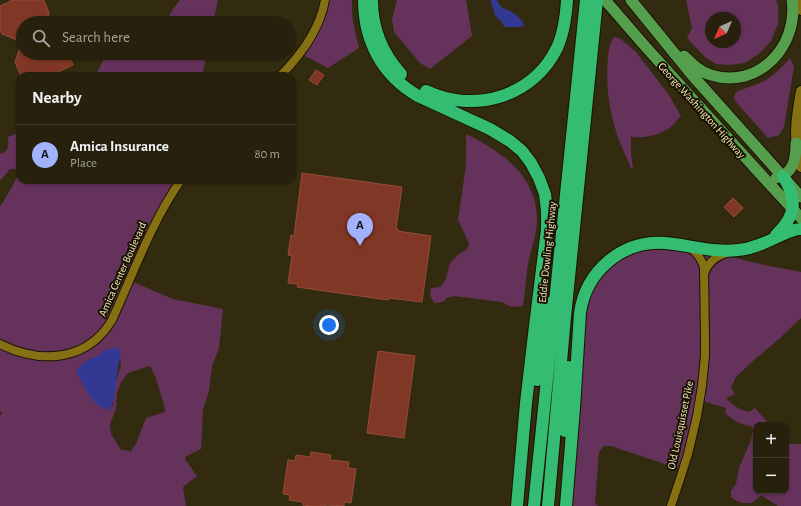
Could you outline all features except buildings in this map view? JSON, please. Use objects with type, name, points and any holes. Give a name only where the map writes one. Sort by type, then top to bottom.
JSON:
[{"type":"highway","points":[[364,0],[365,22],[369,37],[384,67],[396,80],[409,91],[418,96],[490,128],[510,141],[522,151],[532,163],[542,186],[546,202],[547,229],[535,326],[517,506]]},
{"type":"highway","points":[[372,0],[374,20],[380,42],[391,62],[402,74],[418,87],[438,96],[467,102],[487,100],[504,95],[520,88],[539,74],[549,61],[560,39],[564,24],[567,0]]},
{"type":"highway","name":"Eddie Dowling Highway","points":[[534,506],[586,0]]},
{"type":"highway","points":[[548,506],[570,263],[597,0]]},
{"type":"highway","points":[[522,506],[560,194],[572,142]]},
{"type":"highway","points":[[767,242],[780,231],[790,217],[797,213],[783,176]]},
{"type":"highway","points":[[566,506],[580,313],[585,292],[592,279],[601,268],[613,258],[628,249],[643,244],[666,243],[734,251],[753,247],[790,231],[801,229]]},
{"type":"highway","points":[[561,506],[572,300],[570,263]]},
{"type":"main road","name":"George Washington Highway","points":[[606,0],[644,45],[797,213]]},
{"type":"main road","name":"George Washington Highway","points":[[631,0],[688,70],[801,197]]},
{"type":"main road","points":[[640,12],[701,71],[717,77],[733,77],[757,71],[778,55],[787,41],[791,29],[793,16],[792,0]]},
{"type":"main road","points":[[764,178],[772,179],[783,176],[789,171],[796,156],[796,143]]},
{"type":"street","points":[[296,58],[308,41],[320,16],[325,0]]},
{"type":"street","points":[[797,0],[801,10]]},
{"type":"street","points":[[284,72],[294,60]]},
{"type":"street","points":[[801,91],[796,122],[796,143],[801,167]]},
{"type":"street","name":"Amica Center Boulevard","points":[[0,344],[12,350],[51,357],[66,355],[73,352],[88,345],[99,336],[112,320],[150,234],[178,184]]},
{"type":"street","name":"Old Louisquisset Pike","points":[[671,506],[688,454],[697,416],[705,356],[704,267],[694,250],[687,246]]},
{"type":"street","points":[[704,275],[709,264],[715,258],[734,251]]},
{"type":"shaded area","points":[[180,0],[218,0],[215,16],[169,16]]},
{"type":"shaded area","points":[[328,0],[352,0],[353,18],[359,48],[328,68],[303,55],[319,31]]},
{"type":"shaded area","points":[[397,0],[466,0],[472,36],[430,69],[420,63],[394,32],[392,19]]},
{"type":"shaded area","points":[[490,0],[497,0],[501,7],[516,14],[524,24],[523,27],[504,27],[495,15]]},
{"type":"shaded area","points":[[686,0],[776,0],[778,5],[778,24],[771,41],[760,53],[745,63],[728,65],[716,64],[706,58],[687,38],[692,28]]},
{"type":"shaded area","points":[[614,37],[621,39],[636,52],[669,95],[681,116],[670,128],[659,133],[645,137],[631,137],[633,168],[631,168],[617,135],[609,102],[607,68],[610,44]]},
{"type":"shaded area","points":[[790,58],[794,67],[784,127],[779,135],[768,138],[736,102],[734,98],[735,93],[760,83],[770,77]]},
{"type":"shaded area","points":[[103,60],[205,60],[203,72],[97,72]]},
{"type":"shaded area","points":[[16,134],[16,170],[10,169],[0,181],[0,154],[7,150],[8,137]]},
{"type":"shaded area","points":[[466,134],[505,158],[515,168],[531,191],[536,206],[537,222],[535,238],[528,264],[523,306],[511,307],[502,302],[454,296],[447,298],[443,302],[434,303],[430,295],[431,288],[440,287],[446,279],[450,263],[467,249],[469,243],[458,220],[466,165]]},
{"type":"shaded area","points":[[16,179],[16,184],[181,184],[151,234],[131,281],[173,299],[223,309],[219,348],[212,366],[209,391],[203,409],[201,449],[185,457],[197,476],[183,487],[186,506],[0,506],[0,416],[2,413],[0,411],[0,207]],"holes":[[[114,351],[120,358],[121,366],[113,389],[113,405],[107,410],[79,367],[90,359]],[[150,366],[156,378],[165,412],[146,418],[136,444],[131,451],[121,450],[111,434],[110,424],[116,409],[117,393],[121,382],[128,373]]]},
{"type":"shaded area","points":[[632,242],[727,256],[801,272],[801,318],[736,377],[731,387],[735,394],[726,398],[736,407],[746,411],[749,412],[755,408],[767,422],[753,422],[753,430],[751,426],[740,423],[728,416],[725,413],[726,408],[703,401],[683,470],[611,446],[604,446],[599,452],[595,503],[599,506],[567,506],[586,294],[597,269]]},
{"type":"shaded area","points":[[116,347],[120,351],[120,360],[114,398],[108,410],[98,405],[93,400],[76,371],[85,362],[106,350]]},
{"type":"shaded area","points":[[753,430],[753,494],[789,494],[789,443],[801,444],[801,506],[778,506],[761,495],[753,502],[747,503],[738,502],[731,497],[731,491],[736,484],[739,468],[751,440]]},
{"type":"place","name":"Amica Insurance","points":[[360,246]]}]
